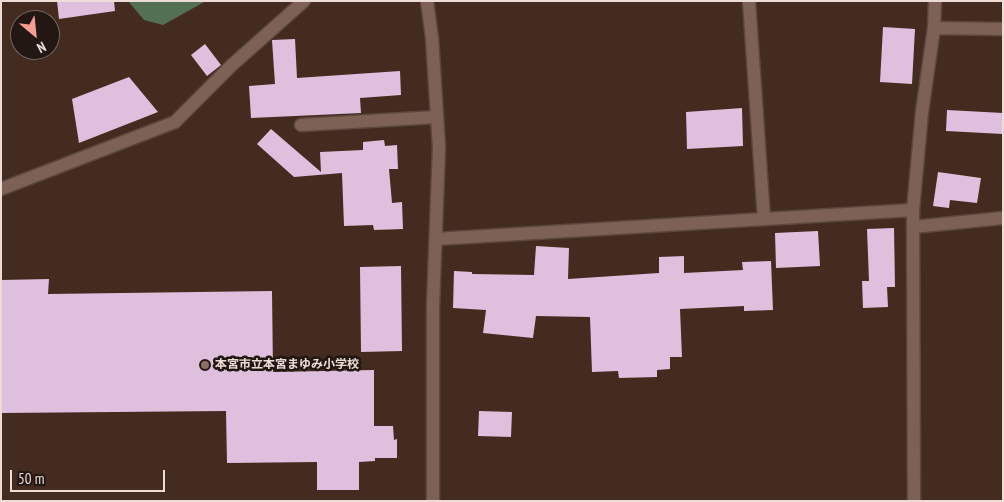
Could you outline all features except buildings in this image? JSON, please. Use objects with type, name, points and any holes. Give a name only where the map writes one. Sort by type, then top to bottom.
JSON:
[{"type":"street","points":[[1,189],[175,122],[232,65],[304,1]]},
{"type":"street","points":[[427,1],[432,38],[439,146],[433,316],[433,501]]},
{"type":"street","points":[[749,1],[764,219]]},
{"type":"street","points":[[914,501],[913,210],[922,112],[934,28],[935,1]]},
{"type":"street","points":[[934,28],[1003,30]]},
{"type":"street","points":[[301,125],[438,117]]},
{"type":"street","points":[[436,239],[913,210]]},
{"type":"street","points":[[913,227],[1003,218]]},
{"type":"green space","points":[[128,1],[206,1],[163,25],[144,20]]},
{"type":"place","name":"本宮市立本宮まゆみ小学校","points":[[205,365]]}]
